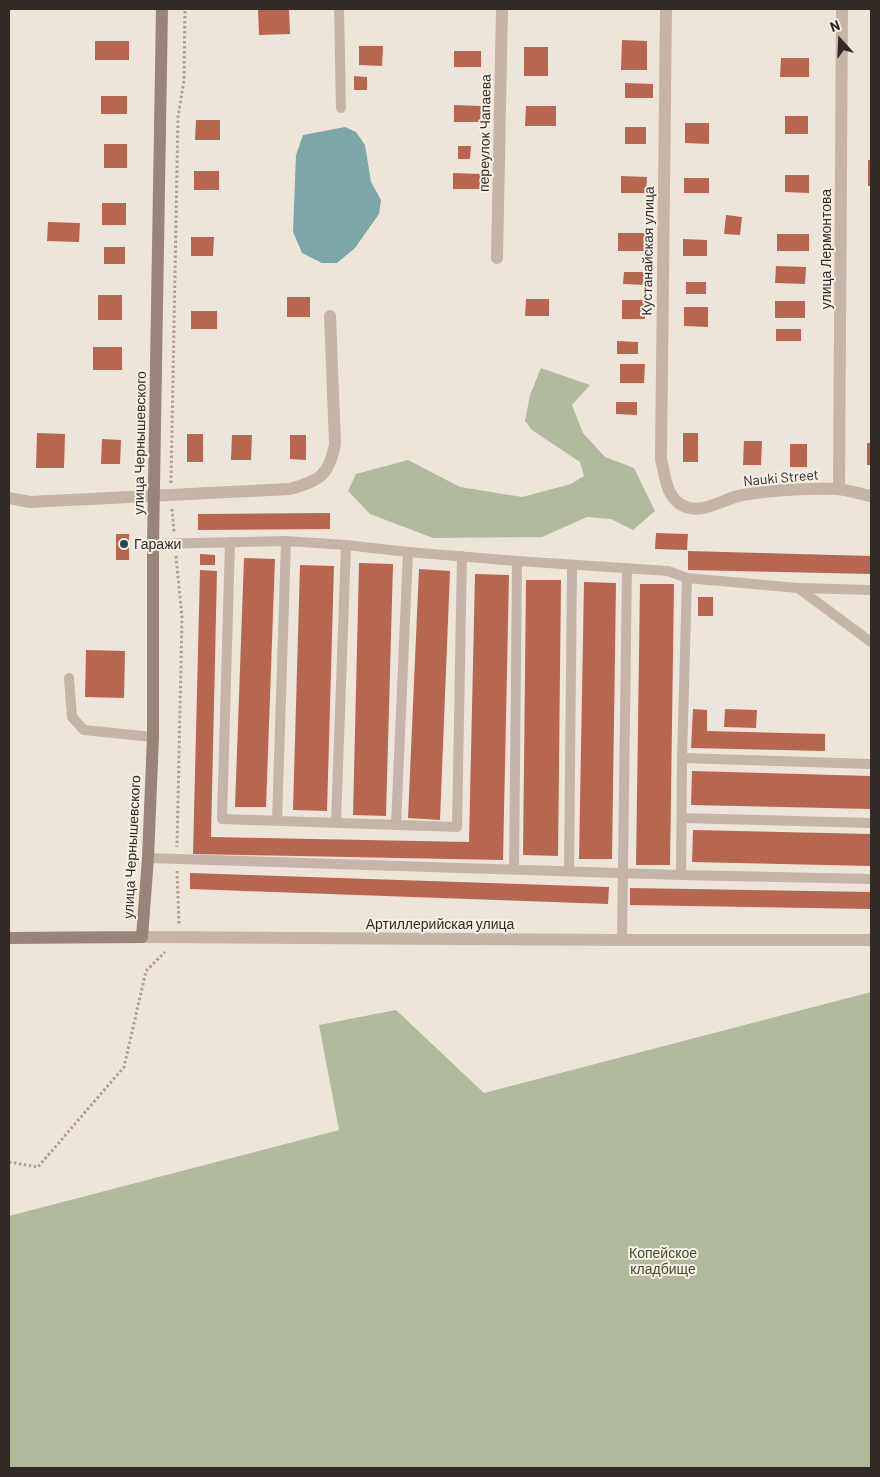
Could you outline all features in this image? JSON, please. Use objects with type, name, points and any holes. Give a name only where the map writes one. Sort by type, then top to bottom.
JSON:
[{"type":"street","name":"улица Чернышевского","points":[[142,937],[148,858],[153,737],[153,544],[162,9]]},
{"type":"street","name":"переулок Чапаева","points":[[497,258],[502,9]]},
{"type":"street","name":"Кустанайская улица","points":[[666,9],[661,459],[669,494]]},
{"type":"street","name":"улица Лермонтова","points":[[839,489],[842,9]]},
{"type":"street","points":[[9,498],[30,502],[290,489],[306,485],[321,477],[331,463],[335,444],[330,316]]},
{"type":"street","name":"Nauki Street","points":[[669,494],[680,504],[691,508],[704,508],[741,496],[777,491],[839,489],[871,496]]},
{"type":"street","name":"Артиллерийская улица","points":[[9,938],[871,940]]},
{"type":"lane","points":[[339,9],[341,108]]},
{"type":"lane","points":[[230,542],[222,820],[457,827],[462,556]]},
{"type":"lane","points":[[153,544],[230,542],[346,544],[408,552],[668,571],[687,578],[798,588],[871,590]]},
{"type":"lane","points":[[277,821],[286,542]]},
{"type":"lane","points":[[336,823],[346,544]]},
{"type":"lane","points":[[396,825],[408,552]]},
{"type":"lane","points":[[514,870],[517,561]]},
{"type":"lane","points":[[568,871],[572,565]]},
{"type":"lane","points":[[622,940],[627,568]]},
{"type":"lane","points":[[681,875],[687,578]]},
{"type":"lane","points":[[798,588],[871,642]]},
{"type":"lane","points":[[69,678],[72,717],[84,730],[153,737]]},
{"type":"lane","points":[[682,758],[871,764]]},
{"type":"lane","points":[[682,818],[871,823]]},
{"type":"lane","points":[[148,858],[681,875],[871,879]]},
{"type":"path","points":[[9,1162],[38,1167],[124,1068],[146,971],[180,937],[177,860],[182,618],[170,495],[178,117],[184,80],[185,9]]},
{"type":"green space","points":[[541,368],[590,385],[572,405],[583,433],[605,457],[634,468],[655,511],[633,530],[611,519],[587,517],[542,537],[433,538],[370,514],[348,491],[356,474],[408,460],[460,487],[522,497],[571,484],[584,476],[580,462],[532,430],[525,421],[530,395]]},
{"type":"green space","name":"Копейское кладбище","points":[[871,992],[871,1468],[9,1468],[9,1216],[339,1130],[319,1025],[396,1010],[484,1093]]},
{"type":"water","points":[[345,127],[356,132],[365,145],[371,182],[381,200],[379,214],[355,248],[337,263],[322,263],[302,253],[293,232],[296,155],[303,135]]},
{"type":"building","points":[[258,9],[289,9],[290,34],[259,35]]},
{"type":"building","points":[[622,40],[647,41],[647,70],[621,70]]},
{"type":"building","points":[[95,41],[129,41],[129,60],[95,60]]},
{"type":"building","points":[[359,46],[383,46],[382,66],[359,65]]},
{"type":"building","points":[[524,47],[548,47],[548,76],[524,76]]},
{"type":"building","points":[[454,51],[481,51],[481,67],[454,67]]},
{"type":"building","points":[[781,58],[809,58],[809,77],[780,77]]},
{"type":"building","points":[[354,76],[367,77],[367,90],[354,90]]},
{"type":"building","points":[[625,83],[653,84],[653,98],[625,98]]},
{"type":"building","points":[[101,96],[127,96],[127,114],[101,114]]},
{"type":"building","points":[[454,105],[481,106],[480,122],[454,122]]},
{"type":"building","points":[[526,106],[556,106],[556,126],[525,126]]},
{"type":"building","points":[[785,116],[808,116],[808,134],[785,134]]},
{"type":"building","points":[[196,120],[220,120],[220,140],[195,140]]},
{"type":"building","points":[[685,123],[709,123],[709,144],[685,143]]},
{"type":"building","points":[[625,127],[646,127],[646,144],[625,144]]},
{"type":"building","points":[[104,144],[127,144],[127,168],[104,168]]},
{"type":"building","points":[[458,146],[471,146],[470,159],[458,159]]},
{"type":"building","points":[[868,160],[871,160],[871,186],[868,186]]},
{"type":"building","points":[[194,171],[219,171],[219,190],[194,190]]},
{"type":"building","points":[[453,173],[482,174],[482,189],[453,189]]},
{"type":"building","points":[[785,175],[809,175],[809,193],[785,192]]},
{"type":"building","points":[[621,176],[647,177],[646,193],[621,193]]},
{"type":"building","points":[[684,178],[709,178],[709,193],[684,193]]},
{"type":"building","points":[[102,203],[126,203],[126,225],[102,225]]},
{"type":"building","points":[[726,215],[742,217],[740,235],[724,234]]},
{"type":"building","points":[[48,222],[80,223],[79,242],[47,241]]},
{"type":"building","points":[[618,233],[645,233],[644,251],[618,251]]},
{"type":"building","points":[[777,234],[809,234],[809,251],[777,251]]},
{"type":"building","points":[[191,237],[214,237],[213,256],[191,256]]},
{"type":"building","points":[[683,239],[707,240],[707,256],[683,256]]},
{"type":"building","points":[[104,247],[125,247],[125,264],[104,264]]},
{"type":"building","points":[[776,266],[806,267],[805,284],[775,283]]},
{"type":"building","points":[[624,272],[644,272],[644,285],[623,284]]},
{"type":"building","points":[[686,282],[706,282],[706,294],[686,294]]},
{"type":"building","points":[[98,295],[122,295],[122,320],[98,320]]},
{"type":"building","points":[[287,297],[310,297],[310,317],[287,317]]},
{"type":"building","points":[[526,299],[549,299],[549,316],[525,316]]},
{"type":"building","points":[[622,300],[645,300],[645,319],[622,319]]},
{"type":"building","points":[[775,301],[805,301],[805,318],[775,318]]},
{"type":"building","points":[[684,307],[708,307],[708,327],[684,326]]},
{"type":"building","points":[[191,311],[217,311],[217,329],[191,329]]},
{"type":"building","points":[[776,329],[801,329],[801,341],[776,341]]},
{"type":"building","points":[[617,341],[638,342],[638,354],[617,354]]},
{"type":"building","points":[[93,347],[122,347],[122,370],[93,370]]},
{"type":"building","points":[[620,364],[645,364],[644,383],[620,383]]},
{"type":"building","points":[[616,402],[637,402],[637,415],[616,414]]},
{"type":"building","points":[[37,433],[65,434],[64,468],[36,468]]},
{"type":"building","points":[[683,433],[698,433],[698,462],[683,462]]},
{"type":"building","points":[[187,434],[203,434],[203,462],[187,462]]},
{"type":"building","points":[[232,435],[252,435],[251,460],[231,460]]},
{"type":"building","points":[[290,435],[306,435],[306,460],[290,459]]},
{"type":"building","points":[[102,439],[121,440],[120,464],[101,464]]},
{"type":"building","points":[[744,441],[762,441],[761,465],[743,465]]},
{"type":"building","points":[[867,443],[871,443],[871,465],[867,465]]},
{"type":"building","points":[[790,444],[807,444],[807,467],[790,467]]},
{"type":"building","points":[[330,513],[330,529],[198,530],[198,514]]},
{"type":"building","points":[[656,533],[688,534],[687,550],[655,549]]},
{"type":"building","points":[[116,534],[129,534],[129,560],[116,560]]},
{"type":"building","points":[[688,551],[871,556],[871,574],[688,570]]},
{"type":"building","points":[[200,554],[215,555],[215,565],[200,565]]},
{"type":"building","points":[[244,558],[275,559],[266,807],[235,807]]},
{"type":"building","points":[[359,563],[393,564],[386,816],[353,815]]},
{"type":"building","points":[[300,565],[334,566],[327,811],[293,810]]},
{"type":"building","points":[[419,569],[450,571],[440,820],[408,818]]},
{"type":"building","points":[[200,570],[217,571],[211,837],[469,842],[475,574],[509,575],[503,860],[193,854]]},
{"type":"building","points":[[526,580],[561,580],[558,856],[523,855]]},
{"type":"building","points":[[584,582],[616,583],[612,859],[579,859]]},
{"type":"building","points":[[640,584],[674,584],[670,865],[636,865]]},
{"type":"building","points":[[698,597],[713,597],[713,616],[698,616]]},
{"type":"building","points":[[86,650],[125,651],[124,698],[85,697]]},
{"type":"building","points":[[693,709],[707,710],[707,731],[825,734],[825,751],[691,748]]},
{"type":"building","points":[[725,709],[757,710],[756,728],[724,727]]},
{"type":"building","points":[[692,771],[871,776],[871,809],[691,805]]},
{"type":"building","points":[[693,830],[871,834],[871,866],[692,862]]},
{"type":"building","points":[[190,873],[609,887],[608,904],[190,889]]},
{"type":"building","points":[[630,888],[871,892],[871,909],[630,905]]},
{"type":"place","name":"Гаражи","points":[[124,544]]}]
